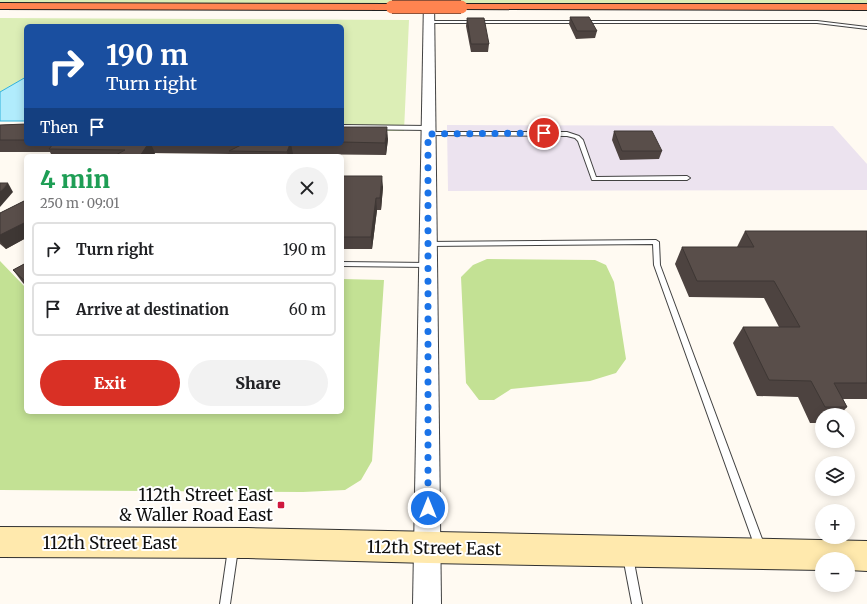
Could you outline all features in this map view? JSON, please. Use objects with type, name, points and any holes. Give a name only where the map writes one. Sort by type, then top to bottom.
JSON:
[{"type":"highway","points":[[0,6],[867,7]]},
{"type":"main road","name":"112th Street East","points":[[0,542],[234,543],[867,556]]},
{"type":"street","points":[[427,604],[428,0]]},
{"type":"lane","points":[[428,22],[817,22],[867,28]]},
{"type":"lane","points":[[344,127],[428,131],[567,134],[577,137],[580,140],[594,179],[687,178]]},
{"type":"lane","points":[[428,244],[656,242],[657,265],[763,554]]},
{"type":"lane","points":[[344,264],[428,265]]},
{"type":"lane","points":[[225,604],[234,543]]},
{"type":"lane","points":[[626,552],[637,604]]},
{"type":"shaded area","points":[[447,125],[833,126],[867,164],[867,190],[448,191]]},
{"type":"green space","points":[[0,0],[415,0],[415,4],[0,3]]},
{"type":"green space","points":[[442,0],[867,0],[867,3],[442,4]]},
{"type":"green space","points":[[0,18],[409,20],[404,131],[344,131],[344,24],[24,24],[24,78],[0,92]]},
{"type":"green space","points":[[487,259],[595,260],[606,265],[614,282],[626,359],[616,373],[590,381],[511,389],[494,400],[479,400],[466,383],[461,277],[473,265]]},
{"type":"green space","points":[[0,261],[24,286],[24,414],[344,414],[344,279],[384,280],[372,461],[361,480],[345,490],[303,492],[0,490]]},
{"type":"water","points":[[24,78],[24,121],[0,121],[0,92]]},
{"type":"building","points":[[570,17],[589,17],[597,31],[577,31]]},
{"type":"building","points":[[467,18],[484,18],[489,44],[471,44]]},
{"type":"building","points":[[24,124],[24,140],[0,140],[0,125]]},
{"type":"building","points":[[344,127],[387,127],[385,143],[344,142]]},
{"type":"building","points":[[614,131],[652,131],[662,151],[622,151]]},
{"type":"building","points":[[51,146],[147,146],[141,154],[118,154],[125,150],[49,149]]},
{"type":"building","points":[[239,146],[289,146],[287,152],[229,151]]},
{"type":"building","points":[[344,176],[382,176],[380,198],[376,198],[371,237],[344,237]]},
{"type":"building","points":[[0,183],[8,183],[0,192]]},
{"type":"building","points":[[24,201],[24,223],[0,235],[0,213]]},
{"type":"building","points":[[745,231],[867,231],[867,383],[834,383],[847,407],[825,407],[811,381],[769,380],[743,327],[800,327],[774,281],[697,281],[682,247],[754,247]]},
{"type":"building","points":[[24,264],[24,280],[13,270]]},
{"type":"place","name":"112th Street East & Waller Road East","points":[[281,505]]},
{"type":"route","points":[[428,508],[428,134],[544,133]]}]
